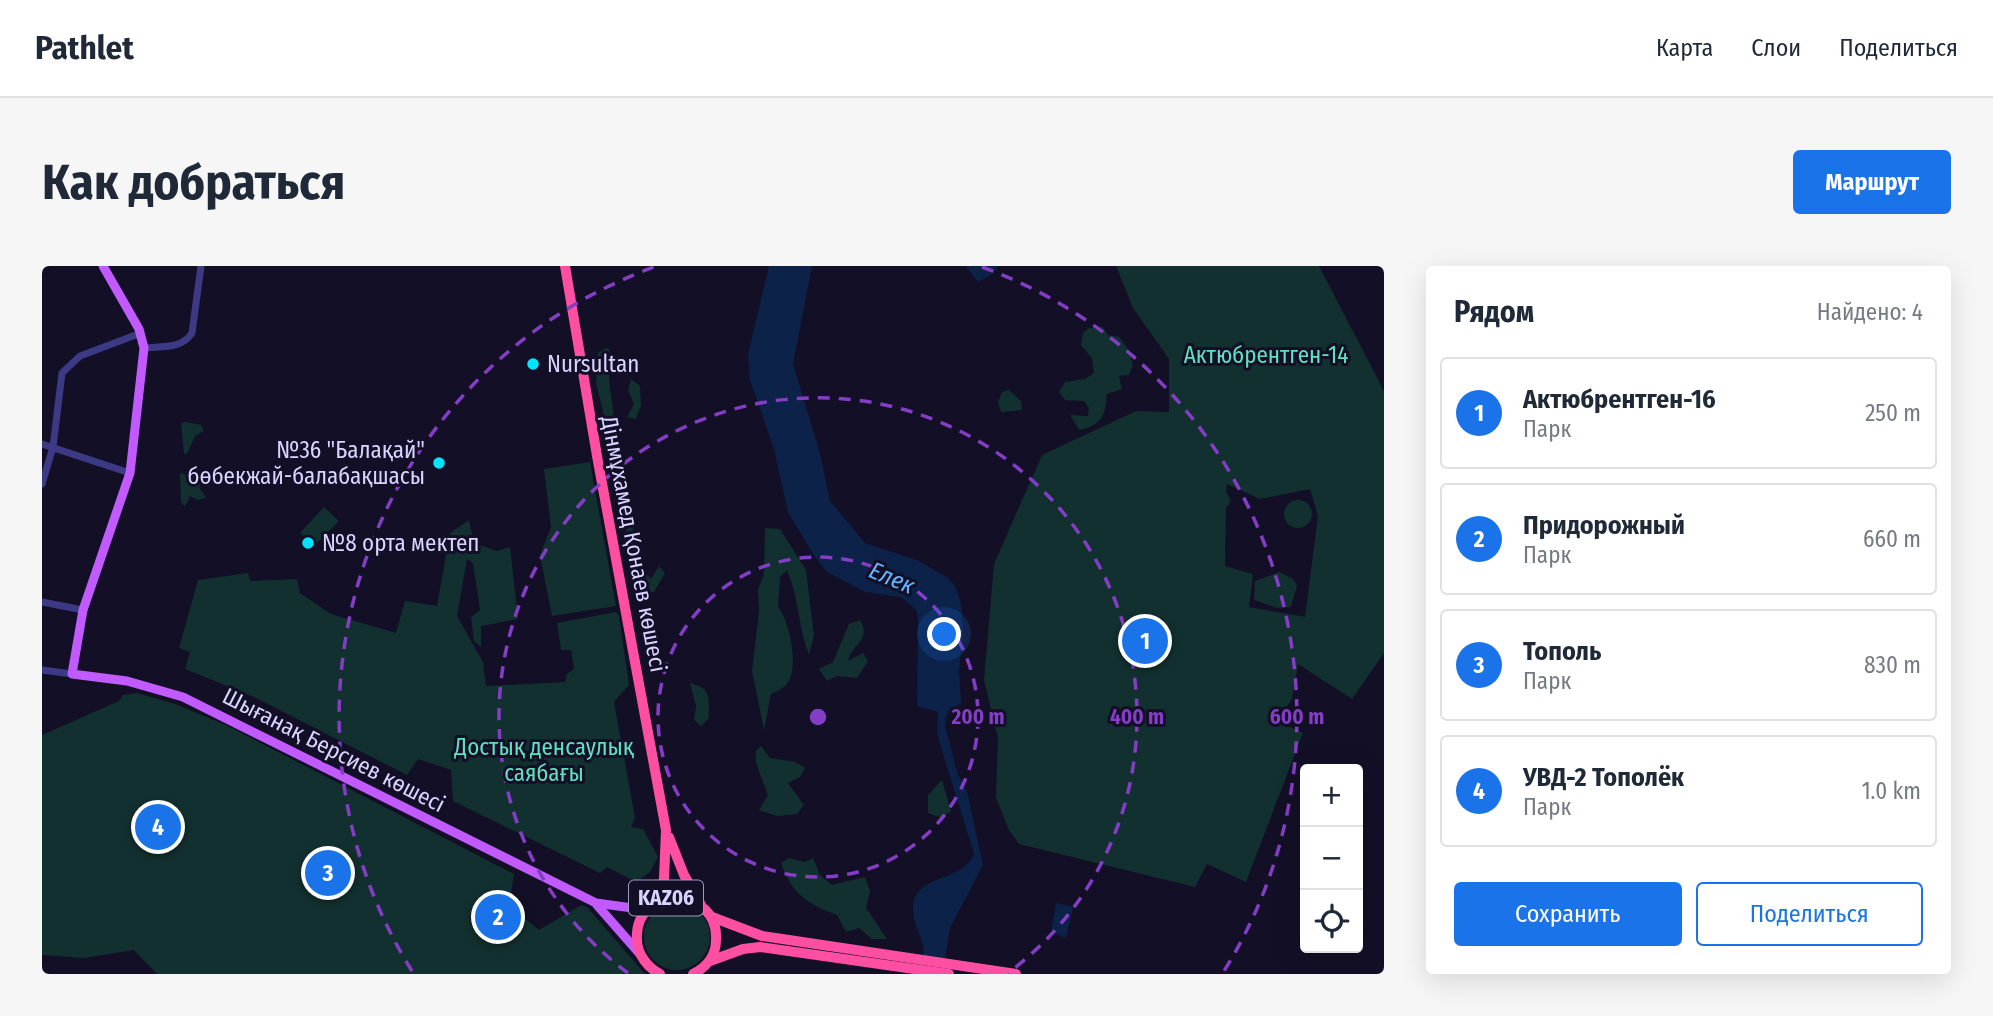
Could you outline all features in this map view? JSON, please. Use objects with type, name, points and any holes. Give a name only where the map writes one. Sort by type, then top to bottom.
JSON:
[{"type":"highway","name":"Дінмұхамед Қонаев көшесі","points":[[565,266],[666,830]]},
{"type":"highway","name":"KАZ06","points":[[666,830],[684,875],[701,905],[712,917],[717,932],[716,947],[710,961],[698,973]]},
{"type":"highway","name":"KАZ06","points":[[639,953],[637,931],[664,879],[666,830]]},
{"type":"highway","name":"KАZ06","points":[[650,907],[678,897],[701,905]]},
{"type":"highway","name":"KАZ06","points":[[712,917],[762,936],[949,974]]},
{"type":"highway","name":"KАZ06","points":[[710,961],[743,949],[760,947],[828,951],[1016,974]]},
{"type":"highway","points":[[639,953],[657,973]]},
{"type":"main road","points":[[72,674],[83,610],[130,473],[144,348],[141,333],[103,266]]},
{"type":"main road","name":"Шығанақ Берсиев көшесі","points":[[72,674],[127,681],[183,697],[596,903]]},
{"type":"main road","points":[[596,903],[650,907]]},
{"type":"main road","points":[[596,903],[639,953]]},
{"type":"street","points":[[144,348],[182,345],[188,340],[192,333],[201,266]]},
{"type":"street","points":[[42,484],[53,447],[59,382],[69,364],[80,356],[141,333]]},
{"type":"street","points":[[42,444],[130,473]]},
{"type":"street","points":[[42,602],[83,610]]},
{"type":"street","name":"Шығанақ Берсиев көшесі","points":[[42,670],[72,674]]},
{"type":"green space","name":"Актюбрентген-14","points":[[1116,266],[1319,266],[1384,391],[1384,653],[1352,699],[1298,664],[1292,698],[1279,722],[1303,733],[1246,882],[1207,864],[1195,887],[1019,844],[1009,830],[996,798],[998,738],[984,680],[994,564],[1042,455],[1136,411],[1169,412],[1169,359],[1133,308]],"holes":[[[1227,484],[1260,499],[1310,489],[1318,516],[1305,617],[1249,607],[1253,574],[1225,566],[1226,508],[1231,501],[1226,492]]]},
{"type":"green space","points":[[1103,327],[1108,335],[1119,337],[1129,350],[1133,365],[1129,375],[1119,376],[1122,389],[1107,394],[1101,418],[1093,426],[1079,430],[1070,415],[1088,416],[1089,408],[1084,401],[1065,400],[1059,392],[1065,382],[1085,379],[1094,373],[1092,358],[1081,345],[1083,333],[1089,328]]},
{"type":"green space","points":[[606,348],[610,350],[609,371],[615,434],[608,432],[596,383],[598,353]]},
{"type":"green space","points":[[631,379],[640,386],[641,405],[636,419],[627,417],[634,404],[628,390]]},
{"type":"green space","points":[[1009,390],[1021,401],[1022,410],[1001,412],[998,402],[1002,392]]},
{"type":"green space","points":[[181,423],[202,425],[203,431],[195,436],[187,454],[184,454]]},
{"type":"green space","points":[[590,462],[616,606],[552,616],[540,555],[551,527],[544,469]]},
{"type":"green space","points":[[194,466],[199,468],[199,472],[203,472],[204,480],[199,487],[206,498],[198,500],[190,496],[185,506],[181,503],[180,473],[188,475]]},
{"type":"green space","points":[[617,473],[625,475],[636,544],[644,569],[651,579],[659,566],[665,573],[654,592],[644,592],[634,579]]},
{"type":"green space","points":[[1298,500],[1308,504],[1312,514],[1308,524],[1298,528],[1288,524],[1284,514],[1288,504]]},
{"type":"green space","points":[[324,507],[339,521],[314,546],[300,533]]},
{"type":"green space","name":"Достық денсаулық саябағы","points":[[469,520],[474,543],[497,551],[510,547],[518,619],[481,626],[481,647],[474,641],[471,617],[480,610],[473,563],[467,559],[457,616],[483,662],[486,686],[565,682],[567,674],[574,669],[571,650],[561,650],[557,623],[616,612],[619,616],[629,685],[614,702],[635,818],[631,827],[643,829],[658,857],[650,872],[636,882],[607,867],[600,873],[453,801],[451,770],[418,759],[407,775],[254,697],[185,669],[190,652],[179,648],[198,580],[248,573],[250,581],[297,579],[300,593],[331,614],[396,633],[405,601],[437,606],[450,533]]},
{"type":"green space","points":[[765,528],[780,529],[806,570],[814,636],[809,655],[787,570],[780,577],[778,607],[786,622],[791,643],[792,674],[785,686],[771,694],[764,730],[752,671],[759,611],[758,590],[764,573]]},
{"type":"green space","points":[[1279,572],[1293,579],[1297,585],[1291,607],[1277,608],[1254,600],[1255,581]]},
{"type":"green space","points":[[860,620],[863,637],[848,661],[863,653],[868,661],[857,678],[837,676],[827,681],[819,669],[833,662],[849,624]]},
{"type":"green space","points":[[690,683],[703,688],[708,695],[709,718],[701,726],[694,720],[696,706]]},
{"type":"green space","points":[[137,693],[175,704],[226,725],[514,874],[509,906],[539,930],[581,905],[587,907],[645,974],[157,974],[134,950],[84,958],[42,955],[42,735],[119,701],[123,695]]},
{"type":"green space","points":[[761,746],[770,758],[795,762],[805,768],[800,777],[788,783],[804,805],[797,814],[777,816],[759,810],[768,795],[756,763],[756,751]]},
{"type":"green space","points":[[942,780],[951,811],[942,818],[928,813],[928,795]]},
{"type":"green space","points":[[789,858],[805,862],[813,858],[820,875],[832,885],[865,877],[870,891],[866,908],[887,939],[872,939],[859,928],[846,932],[837,915],[809,902],[785,874],[781,863]]},
{"type":"green space","points":[[670,904],[684,904],[696,909],[705,918],[710,937],[708,950],[701,961],[684,970],[670,970],[658,965],[649,956],[644,944],[644,930],[649,918],[658,909]]},
{"type":"water","name":"Елек","points":[[769,266],[812,266],[793,364],[820,453],[830,501],[865,543],[917,560],[948,578],[955,586],[961,603],[961,703],[946,715],[945,726],[958,775],[967,791],[983,865],[950,928],[943,972],[925,974],[923,946],[913,914],[915,897],[929,883],[960,870],[974,854],[937,734],[938,712],[917,706],[918,618],[916,610],[901,597],[865,592],[827,572],[788,512],[774,449],[750,380],[748,354]]},
{"type":"water","points":[[966,266],[998,266],[994,273],[978,282]]},
{"type":"water","points":[[1056,903],[1073,907],[1066,938],[1051,932]]},
{"type":"place","name":"Nursultan","points":[[533,364]]},
{"type":"place","name":"№36 \"Балақай\" бөбекжай-балабақшасы","points":[[439,463]]},
{"type":"place","name":"№8 орта мектеп","points":[[308,543]]},
{"type":"place","name":"Актюбрентген-16","points":[[1145,641]]},
{"type":"place","name":"УВД-2 Тополёк","points":[[158,827]]},
{"type":"place","name":"Тополь","points":[[328,873]]},
{"type":"place","name":"Придорожный","points":[[498,917]]}]
